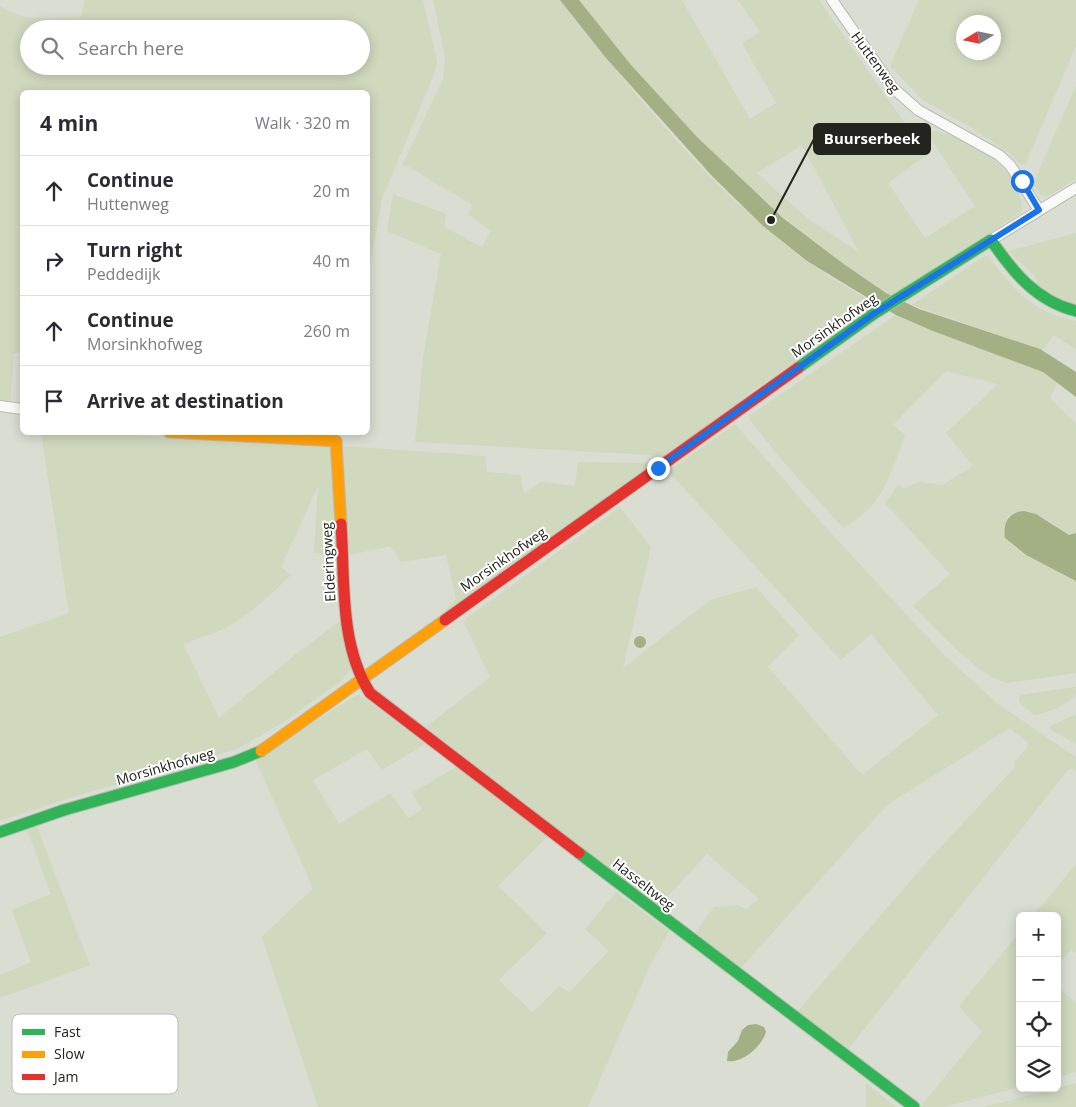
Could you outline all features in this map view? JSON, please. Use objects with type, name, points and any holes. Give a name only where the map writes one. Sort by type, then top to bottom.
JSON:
[{"type":"street","name":"Huttenweg","points":[[832,0],[893,88],[918,110],[999,155],[1010,166],[1039,210]]},
{"type":"street","points":[[1076,188],[991,240],[1026,285],[1054,304],[1076,311]]},
{"type":"street","name":"Morsinkhofweg","points":[[0,832],[64,810],[243,759],[263,750],[880,310],[991,240]]},
{"type":"street","points":[[0,406],[20,409]]},
{"type":"street","name":"Elderingweg","points":[[225,435],[336,441],[348,632],[351,651],[361,679]]},
{"type":"street","name":"Hasseltweg","points":[[361,679],[370,693],[685,935],[914,1107]]},
{"type":"shaded area","points":[[85,0],[423,0],[437,61],[435,72],[382,199],[370,264],[370,90],[20,90],[20,353],[14,353],[10,404],[0,402],[0,6],[9,12],[19,15],[49,18],[81,17]]},
{"type":"shaded area","points":[[433,0],[560,0],[645,105],[707,173],[740,205],[808,262],[879,306],[752,391],[736,406],[666,456],[415,442],[423,358],[441,254],[387,231],[393,194],[446,214],[444,227],[482,247],[491,231],[468,214],[472,205],[409,167],[402,166],[443,79],[445,57]]},
{"type":"shaded area","points":[[560,0],[579,0],[631,65],[698,138],[783,218],[886,293],[919,309],[1040,349],[1076,372],[1076,397],[1043,372],[933,331],[896,315],[807,261],[763,226],[712,176],[606,58]]},
{"type":"shaded area","points":[[579,0],[682,0],[750,119],[776,103],[742,43],[760,32],[738,0],[819,0],[927,155],[888,183],[925,238],[975,206],[929,136],[929,133],[935,131],[964,141],[992,158],[1014,182],[1020,197],[1022,212],[895,296],[885,292],[855,274],[753,191],[661,100]],"holes":[[[802,145],[859,252],[807,218],[757,173]]]},
{"type":"shaded area","points":[[919,0],[1076,0],[1076,46],[1026,163],[1021,165],[1009,153],[972,128],[923,100],[890,66]]},
{"type":"shaded area","points":[[1076,86],[1076,179],[1048,196],[1041,195],[1033,184]]},
{"type":"shaded area","points":[[1076,233],[1076,307],[1057,300],[1037,286],[1035,276],[1008,251]]},
{"type":"shaded area","points":[[988,256],[1025,298],[1047,312],[1076,321],[1076,350],[1054,335],[1042,350],[912,305],[983,257]]},
{"type":"shaded area","points":[[896,315],[933,331],[1043,372],[1058,381],[1050,398],[1076,424],[1076,533],[1069,535],[1047,520],[1030,512],[1014,512],[1007,517],[1010,544],[1025,555],[1076,581],[1076,673],[1007,683],[996,679],[970,662],[913,606],[950,574],[885,503],[898,485],[904,488],[920,482],[942,485],[973,466],[946,433],[998,384],[946,371],[893,425],[905,435],[890,476],[877,499],[868,509],[843,528],[781,459],[750,420],[749,416]]},
{"type":"shaded area","points":[[735,424],[829,531],[943,654],[998,704],[1076,757],[1076,772],[1072,769],[1067,771],[847,1051],[797,1012],[925,864],[1015,767],[1014,762],[1029,746],[1010,728],[888,804],[740,969],[694,934],[714,907],[737,905],[746,909],[759,899],[707,854],[658,907],[426,727],[490,677],[463,621],[620,507],[651,547],[623,668],[710,600],[756,587],[799,635],[768,667],[862,775],[938,715],[871,634],[841,660],[670,473],[669,471]]},
{"type":"shaded area","points":[[41,435],[130,435],[326,445],[331,448],[337,556],[314,553],[318,486],[281,567],[291,575],[256,607],[237,621],[217,632],[183,644],[219,718],[296,654],[344,618],[352,668],[342,680],[284,722],[237,749],[66,799],[0,821],[0,637],[69,613]]},
{"type":"shaded area","points":[[343,446],[485,456],[487,472],[520,475],[524,494],[541,482],[575,486],[578,462],[643,463],[653,467],[434,622],[456,599],[446,555],[400,562],[394,549],[388,547],[349,555]]},
{"type":"shaded area","points":[[1024,511],[1036,514],[1069,535],[1076,533],[1076,581],[1026,555],[1005,538],[1006,523],[1010,516]]},
{"type":"shaded area","points":[[638,636],[642,636],[646,642],[642,648],[638,648],[634,644],[634,640]]},
{"type":"shaded area","points":[[1076,687],[1076,695],[1062,706],[1046,712],[1034,715],[1019,702],[1019,695]]},
{"type":"shaded area","points":[[357,695],[360,695],[425,744],[382,770],[367,749],[313,780],[339,824],[390,793],[408,818],[422,809],[412,793],[456,767],[547,837],[498,886],[547,933],[499,980],[532,1012],[560,986],[569,992],[609,951],[585,929],[616,892],[669,931],[648,970],[588,1107],[318,1107],[262,937],[313,888],[255,759]]},
{"type":"shaded area","points":[[1076,714],[1076,744],[1049,727]]},
{"type":"shaded area","points":[[37,827],[90,965],[0,998],[0,975],[31,962],[12,910],[51,894],[27,830]]},
{"type":"shaded area","points":[[1076,864],[1076,953],[1071,950],[1061,961],[1061,912],[1036,912]]},
{"type":"shaded area","points":[[1016,937],[1016,1088],[944,1107],[920,1107],[982,1032],[959,1006]]},
{"type":"shaded area","points":[[1061,990],[1076,1003],[1076,1072],[1061,1076]]},
{"type":"shaded area","points":[[756,1024],[764,1027],[766,1032],[760,1043],[745,1057],[739,1060],[727,1061],[728,1052],[738,1041],[742,1030],[748,1025]]},
{"type":"shaded area","points":[[866,1083],[896,1107],[866,1107]]},
{"type":"shaded area","points":[[1076,1083],[1076,1107],[984,1107],[1042,1092],[1061,1092],[1061,1087]]},
{"type":"traffic: fast","points":[[798,368],[875,313],[991,240],[1017,274],[1037,293],[1076,311]]},
{"type":"traffic: fast","points":[[0,832],[64,810],[234,762],[261,751]]},
{"type":"traffic: fast","points":[[579,853],[914,1107]]},
{"type":"traffic: slow","points":[[225,435],[336,441],[341,524]]},
{"type":"traffic: slow","points":[[261,751],[445,620]]},
{"type":"traffic: jam","points":[[445,620],[798,368]]},
{"type":"traffic: jam","points":[[341,524],[345,611],[348,632],[360,674],[370,693],[579,853]]},
{"type":"place","name":"Buurserbeek","points":[[771,220]]},
{"type":"route","points":[[658,468],[875,313],[1039,210],[1022,181]]}]
